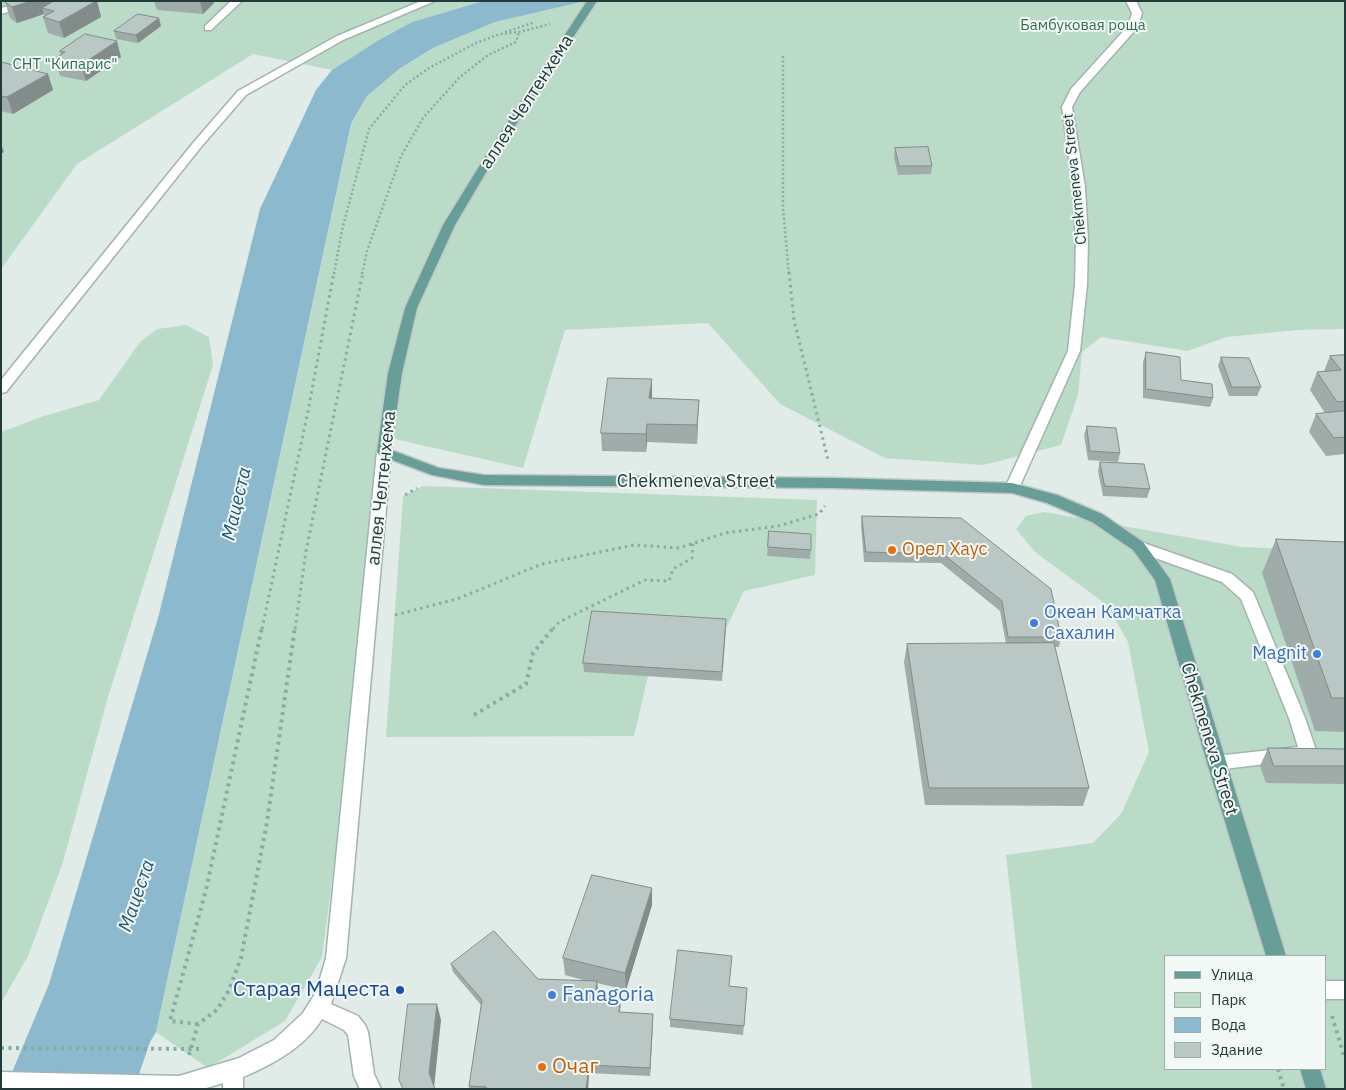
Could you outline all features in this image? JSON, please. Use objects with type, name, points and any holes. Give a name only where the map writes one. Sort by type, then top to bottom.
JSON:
[{"type":"main road","name":"аллея Челтенхема","points":[[384,452],[396,373],[411,308],[449,225],[592,1]]},
{"type":"main road","name":"Chekmeneva Street","points":[[384,452],[437,472],[484,480],[833,483],[1012,488],[1052,499],[1097,518],[1138,546],[1162,579],[1216,763],[1276,955]]},
{"type":"main road","points":[[1310,1070],[1316,1089]]},
{"type":"street","points":[[1,11],[40,1]]},
{"type":"street","points":[[208,28],[237,1]]},
{"type":"street","points":[[1,389],[190,152],[242,93],[340,38],[430,1]]},
{"type":"street","name":"Chekmeneva Street","points":[[1012,488],[1074,351],[1081,285],[1082,241],[1079,187],[1067,107],[1075,91],[1133,27],[1137,13],[1131,1]]},
{"type":"street","name":"аллея Челтенхема","points":[[314,1014],[326,996],[336,958],[384,452]]},
{"type":"street","points":[[1138,546],[1227,578],[1248,596],[1296,718],[1316,753],[1216,763]]},
{"type":"street","points":[[1326,990],[1345,990]]},
{"type":"street","points":[[1,1082],[179,1086],[233,1080],[243,1067],[281,1046],[314,1014],[351,1024],[358,1032],[364,1076],[371,1089]]},
{"type":"path","points":[[519,32],[516,42],[488,55],[459,78],[423,118],[401,156],[379,216],[367,251],[306,551],[267,822],[240,958],[229,990],[217,1010],[198,1024],[170,1021],[206,890],[306,421],[342,230],[369,129],[405,85],[458,52],[500,34],[535,22]]},
{"type":"path","points":[[500,34],[519,32],[554,22]]},
{"type":"path","points":[[783,56],[783,208],[794,320],[833,483]]},
{"type":"path","points":[[403,496],[423,486]]},
{"type":"path","points":[[395,615],[457,599],[542,564],[634,545],[679,548],[725,533],[778,526],[819,514],[829,500]]},
{"type":"path","points":[[474,715],[526,684],[533,653],[559,622],[644,580],[669,581],[673,569],[692,558],[693,544]]},
{"type":"path","points":[[1330,1013],[1345,1060]]},
{"type":"path","points":[[1,1048],[176,1049]]},
{"type":"path","points":[[1278,1070],[1284,1089]]},
{"type":"green space","name":"СНТ \"Кипарис\"","points":[[1,1],[483,1],[412,22],[377,41],[332,70],[253,54],[77,164],[1,269]]},
{"type":"green space","name":"Бамбуковая роща","points":[[586,1],[1345,1],[1345,329],[1297,330],[1227,337],[1187,351],[1101,337],[1082,352],[1078,395],[1061,445],[983,465],[885,458],[780,404],[708,323],[565,330],[523,468],[390,438],[322,957],[285,1021],[208,1068],[156,1032],[351,125],[367,96],[399,69],[433,48],[495,22]]},
{"type":"green space","points":[[186,325],[209,337],[213,365],[108,697],[63,862],[28,956],[1,1003],[1,432],[44,416],[99,400],[140,342],[157,329]]},
{"type":"green space","points":[[423,486],[817,500],[815,575],[744,591],[726,629],[593,621],[648,676],[634,736],[386,737],[403,496]]},
{"type":"green space","points":[[1044,512],[1242,547],[1345,551],[1345,1089],[1032,1089],[1006,855],[1093,843],[1121,814],[1149,752],[1128,642],[1107,605],[1035,552],[1016,529],[1026,516]]},
{"type":"water","name":"Мацеста","points":[[483,1],[586,1],[495,22],[433,48],[399,69],[367,96],[351,124],[156,1032],[150,1042],[134,1089],[5,1089],[49,984],[158,618],[260,209],[316,90],[332,70],[377,41],[412,22]]},
{"type":"building","points":[[31,1],[12,7],[5,2]]},
{"type":"building","points":[[50,1],[96,1],[59,22],[43,17],[54,11],[42,8],[52,2]]},
{"type":"building","points":[[138,14],[159,18],[136,35],[114,31]]},
{"type":"building","points":[[85,34],[117,41],[81,65],[55,59],[65,52],[60,51]]},
{"type":"building","points":[[1,62],[48,74],[7,97],[1,96]]},
{"type":"building","points":[[928,147],[932,166],[899,166],[895,148]]},
{"type":"building","points":[[1146,352],[1180,357],[1181,380],[1212,384],[1213,398],[1146,389]]},
{"type":"building","points":[[1345,355],[1345,401],[1337,402],[1317,372],[1341,370],[1330,356]]},
{"type":"building","points":[[1221,357],[1249,358],[1261,387],[1232,387]]},
{"type":"building","points":[[608,378],[652,379],[649,398],[699,400],[697,425],[647,424],[646,434],[601,433]]},
{"type":"building","points":[[1345,411],[1345,437],[1334,438],[1316,414]]},
{"type":"building","points":[[1087,426],[1116,428],[1120,453],[1090,451]]},
{"type":"building","points":[[1100,462],[1144,464],[1150,489],[1105,486]]},
{"type":"building","points":[[862,516],[961,518],[1051,589],[1061,637],[1008,637],[1002,601],[943,554],[866,552]]},
{"type":"building","points":[[769,531],[811,534],[811,550],[768,547]]},
{"type":"building","points":[[1276,539],[1345,542],[1345,698],[1332,698]]},
{"type":"building","points":[[592,611],[726,619],[722,672],[583,663]]},
{"type":"building","points":[[1054,643],[1089,788],[929,788],[907,644]]},
{"type":"building","points":[[1268,748],[1345,749],[1345,766],[1274,766]]},
{"type":"building","points":[[592,875],[652,888],[625,973],[563,958]]},
{"type":"building","points":[[494,931],[538,979],[597,981],[595,995],[620,996],[619,1012],[653,1014],[650,1068],[589,1065],[586,1089],[486,1089],[486,1087],[469,1086],[482,1000],[451,964]]},
{"type":"building","points":[[678,950],[732,956],[729,986],[747,988],[744,1026],[670,1019]]},
{"type":"building","points":[[408,1004],[437,1004],[429,1073],[435,1089],[403,1089],[399,1080]]},
{"type":"place","name":"Орел Хаус","points":[[892,550]]},
{"type":"place","name":"Океан Камчатка Сахалин","points":[[1034,623]]},
{"type":"place","name":"Magnit","points":[[1317,654]]},
{"type":"place","name":"Старая Мацеста","points":[[400,990]]},
{"type":"place","name":"Fanagoria","points":[[552,995]]},
{"type":"place","name":"Очаг","points":[[542,1067]]}]
